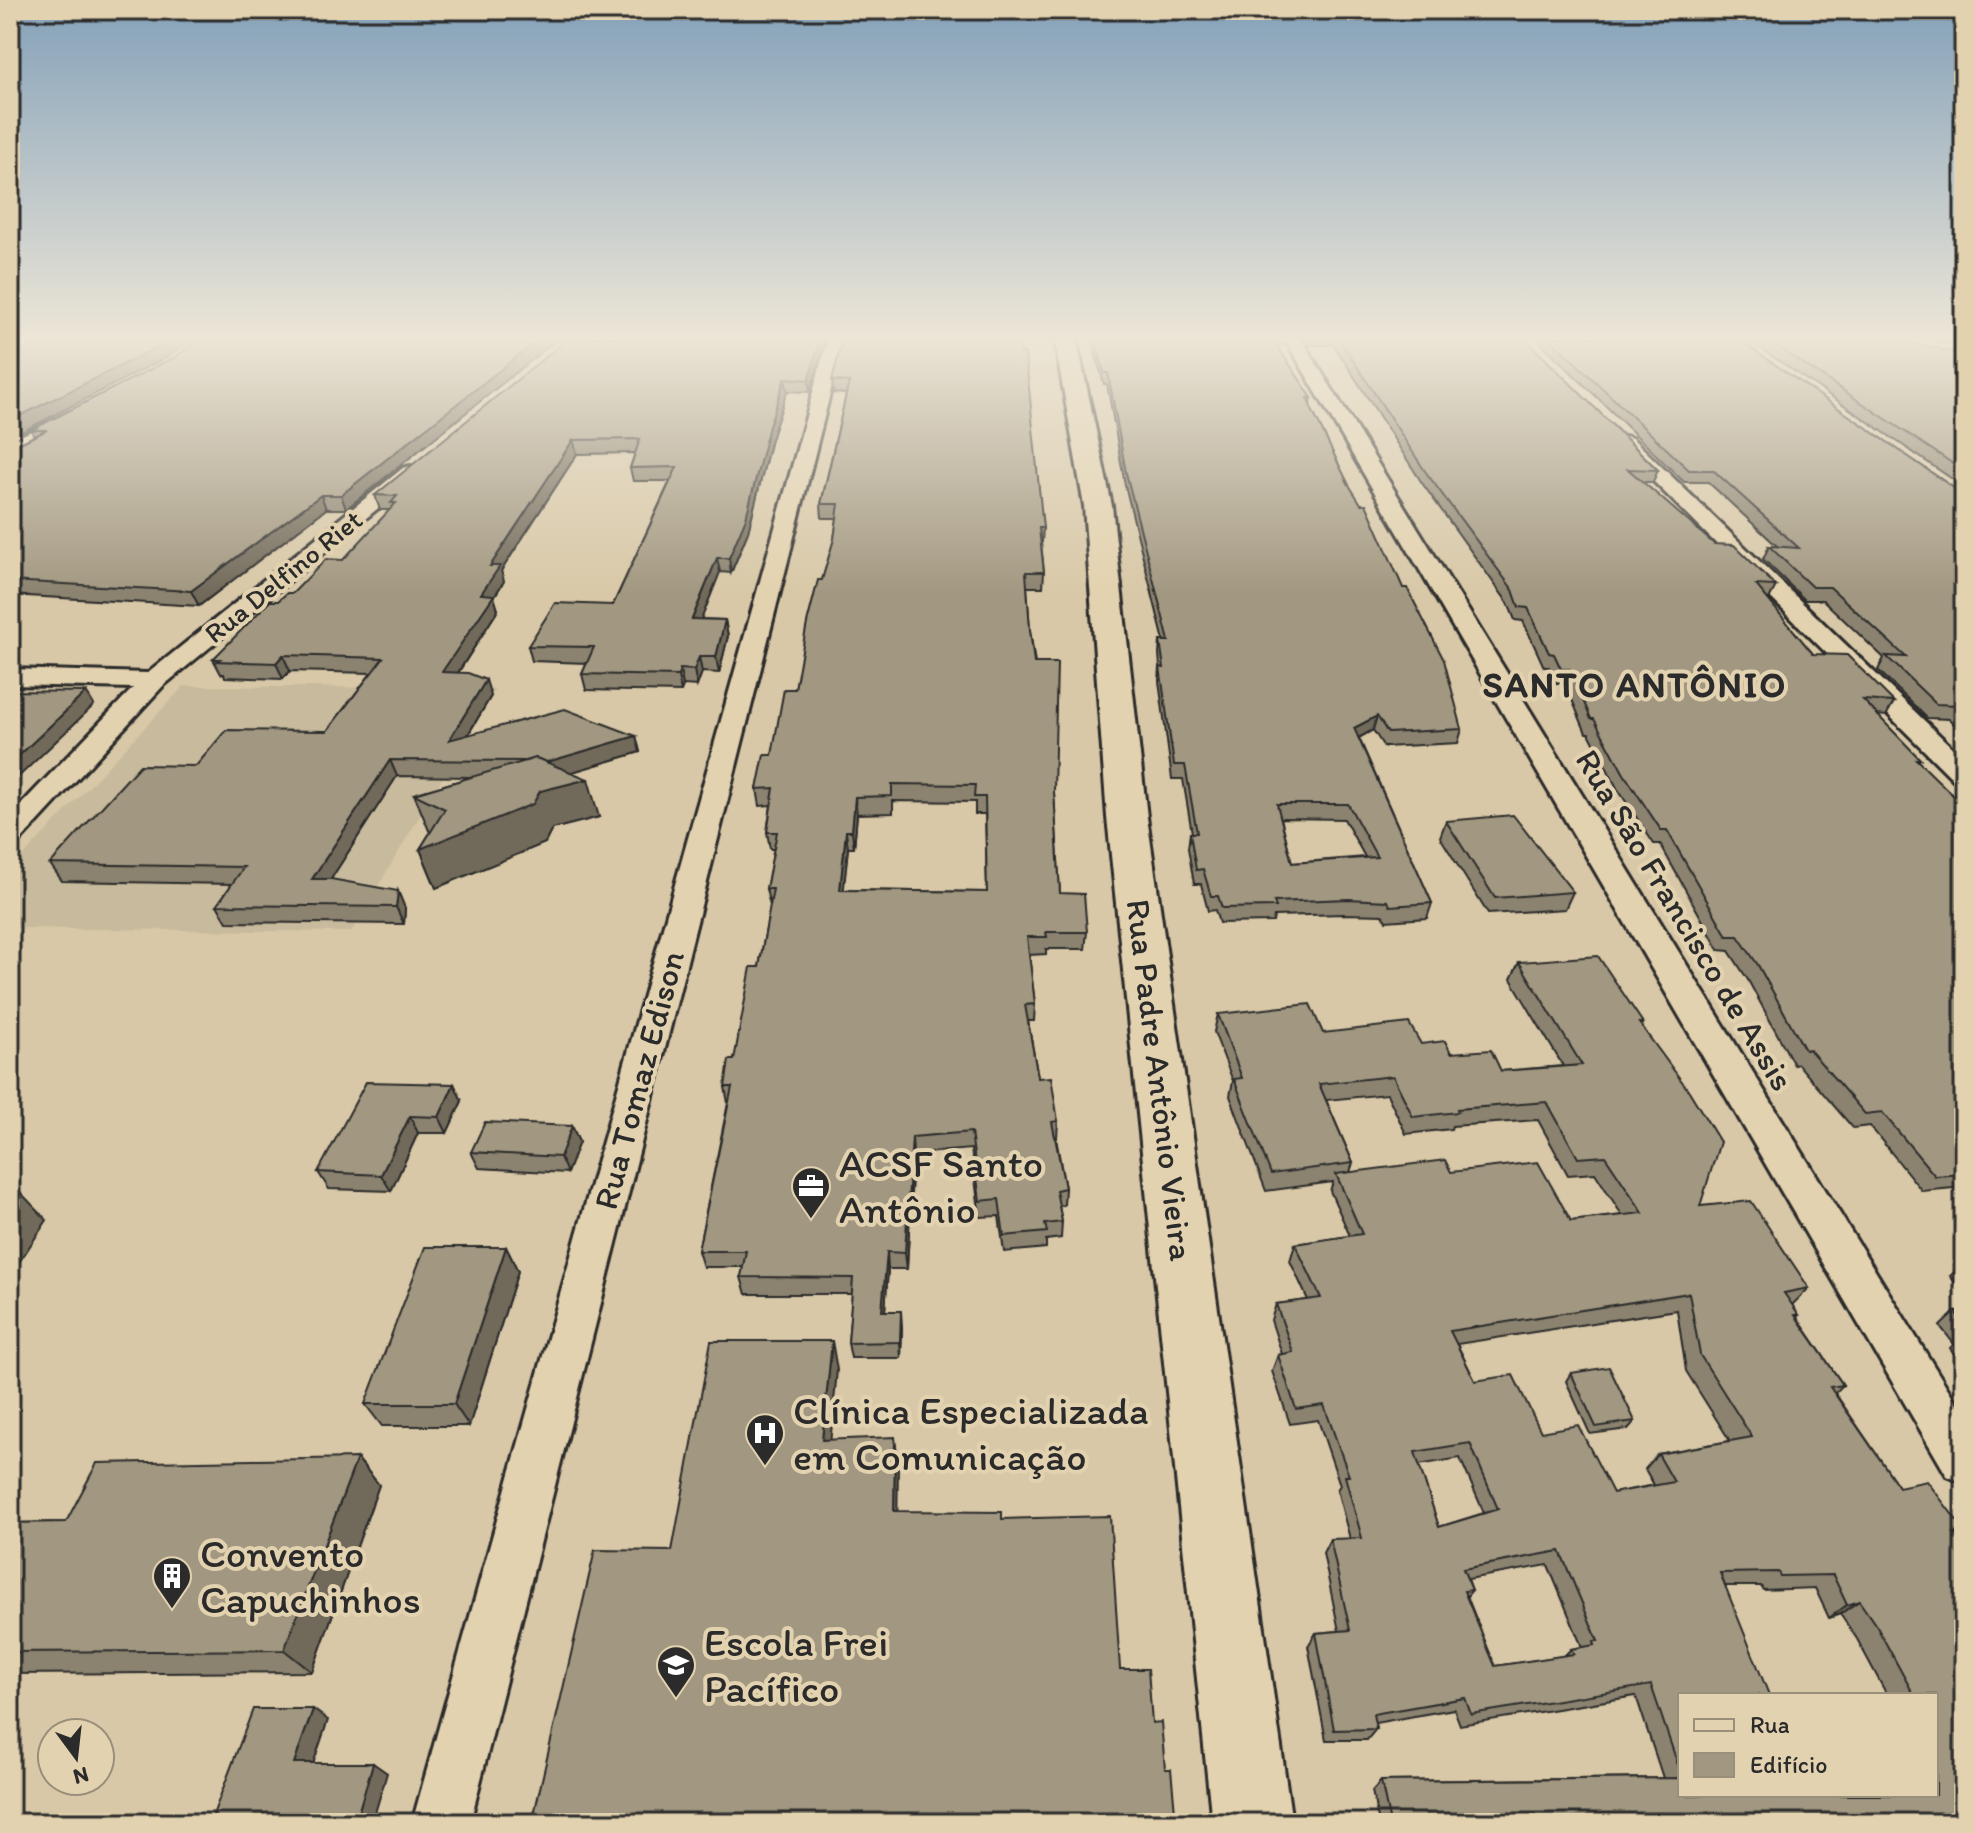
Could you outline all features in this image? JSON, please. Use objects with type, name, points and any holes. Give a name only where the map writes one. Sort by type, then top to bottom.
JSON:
[{"type":"street","points":[[10,448],[59,423]]},
{"type":"street","name":"Rua Tomaz Edison","points":[[441,1823],[814,423]]},
{"type":"street","name":"Rua Padre Antônio Vieira","points":[[1082,423],[1098,506],[1129,833],[1252,1823]]},
{"type":"street","name":"Rua São Francisco de Assis","points":[[1343,423],[1964,1459]]},
{"type":"street","points":[[1609,426],[1964,774]]},
{"type":"street","name":"Rua Delfino Riet","points":[[10,834],[154,681],[426,458]]},
{"type":"street","points":[[10,677],[154,681]]},
{"type":"shaded area","points":[[184,686],[495,689],[351,932],[10,928],[10,870]]},
{"type":"building","points":[[46,423],[433,423],[341,495],[321,495],[191,591],[10,581],[10,448],[47,430],[31,430]]},
{"type":"building","points":[[464,423],[770,423],[746,518],[729,558],[717,558],[692,619],[725,620],[716,657],[699,657],[694,670],[680,669],[678,676],[582,674],[594,647],[528,646],[555,603],[613,605],[677,467],[630,468],[640,439],[573,440],[490,566],[500,566],[481,594],[494,595],[442,672],[468,673],[486,680],[449,740],[565,709],[636,736],[547,762],[536,758],[526,761],[390,760],[312,879],[331,879],[398,891],[396,907],[217,905],[244,867],[50,864],[140,765],[196,766],[226,730],[327,731],[383,658],[283,655],[276,663],[213,659],[270,601],[278,601],[287,593],[293,593],[326,559],[343,560],[396,503],[391,503],[397,496],[375,495]]},
{"type":"building","points":[[840,423],[1032,423],[1043,528],[1039,528],[1044,572],[1026,572],[1030,630],[1034,663],[1057,663],[1054,792],[1060,893],[1084,894],[1087,932],[1046,932],[1047,937],[1027,937],[1035,1004],[1025,1005],[1038,1078],[1051,1077],[1058,1121],[1052,1122],[1065,1188],[1056,1190],[1062,1222],[1045,1224],[1047,1232],[1004,1236],[999,1199],[980,1201],[971,1132],[912,1137],[905,1253],[887,1252],[882,1311],[901,1311],[900,1342],[848,1343],[853,1278],[741,1277],[746,1251],[698,1251],[732,1087],[725,1087],[729,1060],[734,1060],[751,967],[759,967],[773,889],[766,889],[777,832],[767,832],[774,788],[757,789],[764,755],[772,755],[784,689],[795,689],[818,580],[822,580],[834,539],[839,504],[821,504]],"holes":[[[892,784],[975,785],[974,797],[985,797],[987,892],[840,890],[846,831],[852,831],[855,797],[892,796]]]},
{"type":"building","points":[[1117,423],[1318,423],[1349,485],[1361,504],[1366,504],[1403,588],[1407,588],[1444,660],[1462,729],[1388,733],[1377,716],[1354,728],[1432,903],[1390,906],[1388,901],[1348,899],[1274,902],[1276,907],[1222,908],[1218,896],[1211,896],[1203,869],[1196,870],[1190,833],[1197,833],[1185,765],[1174,765],[1160,667],[1164,668],[1160,641],[1169,641],[1126,473]],"holes":[[[1277,804],[1348,804],[1377,857],[1292,863]]]},
{"type":"building","points":[[1394,423],[1610,423],[1658,470],[1628,469],[1714,544],[1734,545],[1776,586],[1756,585],[1813,654],[1847,655],[1894,702],[1863,700],[1964,806],[1964,1174],[1935,1176],[1882,1112],[1865,1114],[1809,1049],[1805,1050],[1758,965],[1738,936],[1727,936],[1667,830],[1661,830],[1624,774],[1594,719],[1591,719],[1570,669],[1561,669],[1554,654],[1549,653],[1528,608],[1519,607],[1513,590],[1425,471]]},
{"type":"building","points":[[1639,423],[1859,423],[1964,495],[1964,711],[1958,705],[1936,704],[1886,656],[1906,657],[1830,587],[1812,587],[1769,546],[1799,548],[1713,470],[1689,470]]},
{"type":"building","points":[[1891,423],[1964,423],[1964,471]]},
{"type":"building","points":[[10,691],[86,692],[10,764]]},
{"type":"building","points":[[536,758],[588,779],[540,791],[533,804],[420,849],[445,809],[414,794]]},
{"type":"building","points":[[1513,815],[1573,892],[1495,898],[1446,821]]},
{"type":"building","points":[[1598,956],[1643,1023],[1639,1023],[1689,1091],[1720,1142],[1700,1206],[1751,1201],[1809,1288],[1784,1293],[1799,1315],[1795,1315],[1843,1385],[1830,1387],[1899,1487],[1927,1481],[1964,1530],[1954,1533],[1964,1546],[1964,1819],[1950,1820],[1951,1823],[1390,1823],[1381,1781],[1678,1778],[1678,1797],[1938,1797],[1938,1693],[1913,1693],[1877,1627],[1859,1601],[1847,1605],[1833,1575],[1720,1573],[1768,1693],[1678,1693],[1678,1765],[1651,1685],[1471,1714],[1465,1698],[1373,1714],[1376,1729],[1334,1730],[1316,1633],[1350,1630],[1330,1539],[1362,1538],[1345,1476],[1349,1476],[1324,1405],[1296,1409],[1278,1355],[1293,1352],[1276,1304],[1321,1298],[1295,1244],[1362,1234],[1336,1174],[1445,1160],[1451,1172],[1538,1162],[1571,1221],[1643,1213],[1605,1156],[1578,1158],[1547,1102],[1457,1109],[1458,1112],[1413,1117],[1393,1076],[1319,1084],[1353,1163],[1271,1174],[1234,1079],[1242,1078],[1218,1014],[1310,1004],[1323,1033],[1409,1023],[1421,1044],[1445,1041],[1451,1053],[1491,1050],[1501,1071],[1582,1065],[1519,962]],"holes":[[[1689,1293],[1700,1355],[1752,1437],[1658,1454],[1674,1482],[1613,1493],[1578,1425],[1541,1432],[1513,1375],[1475,1381],[1450,1331]],[[1470,1443],[1498,1509],[1439,1527],[1415,1452]],[[1560,1551],[1598,1641],[1594,1641],[1595,1645],[1571,1649],[1574,1654],[1495,1666],[1464,1591],[1472,1590],[1463,1569]]]},
{"type":"building","points":[[366,1082],[454,1084],[439,1117],[410,1116],[381,1175],[318,1172]]},
{"type":"building","points":[[485,1122],[572,1126],[560,1157],[471,1152]]},
{"type":"building","points":[[10,1190],[18,1190],[10,1202]]},
{"type":"building","points":[[425,1247],[506,1247],[454,1404],[365,1404]]},
{"type":"building","points":[[1964,1310],[1964,1324],[1955,1312]]},
{"type":"building","points":[[711,1341],[832,1341],[822,1440],[895,1437],[894,1511],[1002,1512],[1002,1519],[1110,1516],[1120,1669],[1148,1669],[1152,1723],[1161,1722],[1165,1769],[1171,1769],[1176,1823],[532,1823],[595,1550],[672,1551]]},
{"type":"building","points":[[1609,1367],[1635,1421],[1596,1427],[1571,1373]]},
{"type":"building","name":"Convento Capuchinhos","points":[[357,1458],[284,1650],[10,1652],[10,1523],[66,1522],[97,1463]]},
{"type":"building","points":[[253,1709],[313,1709],[294,1763],[373,1763],[355,1823],[210,1823]]},
{"type":"place","name":"ACSF Santo Antônio","points":[[811,1220]]},
{"type":"place","name":"Clínica Especializada em Comunicação","points":[[765,1467]]},
{"type":"place","name":"Convento Capuchinhos","points":[[172,1610]]},
{"type":"place","name":"Escola Frei Pacífico","points":[[676,1699]]},
{"type":"district","name":"SANTO ANTÔNIO","points":[[1635,684]]}]
